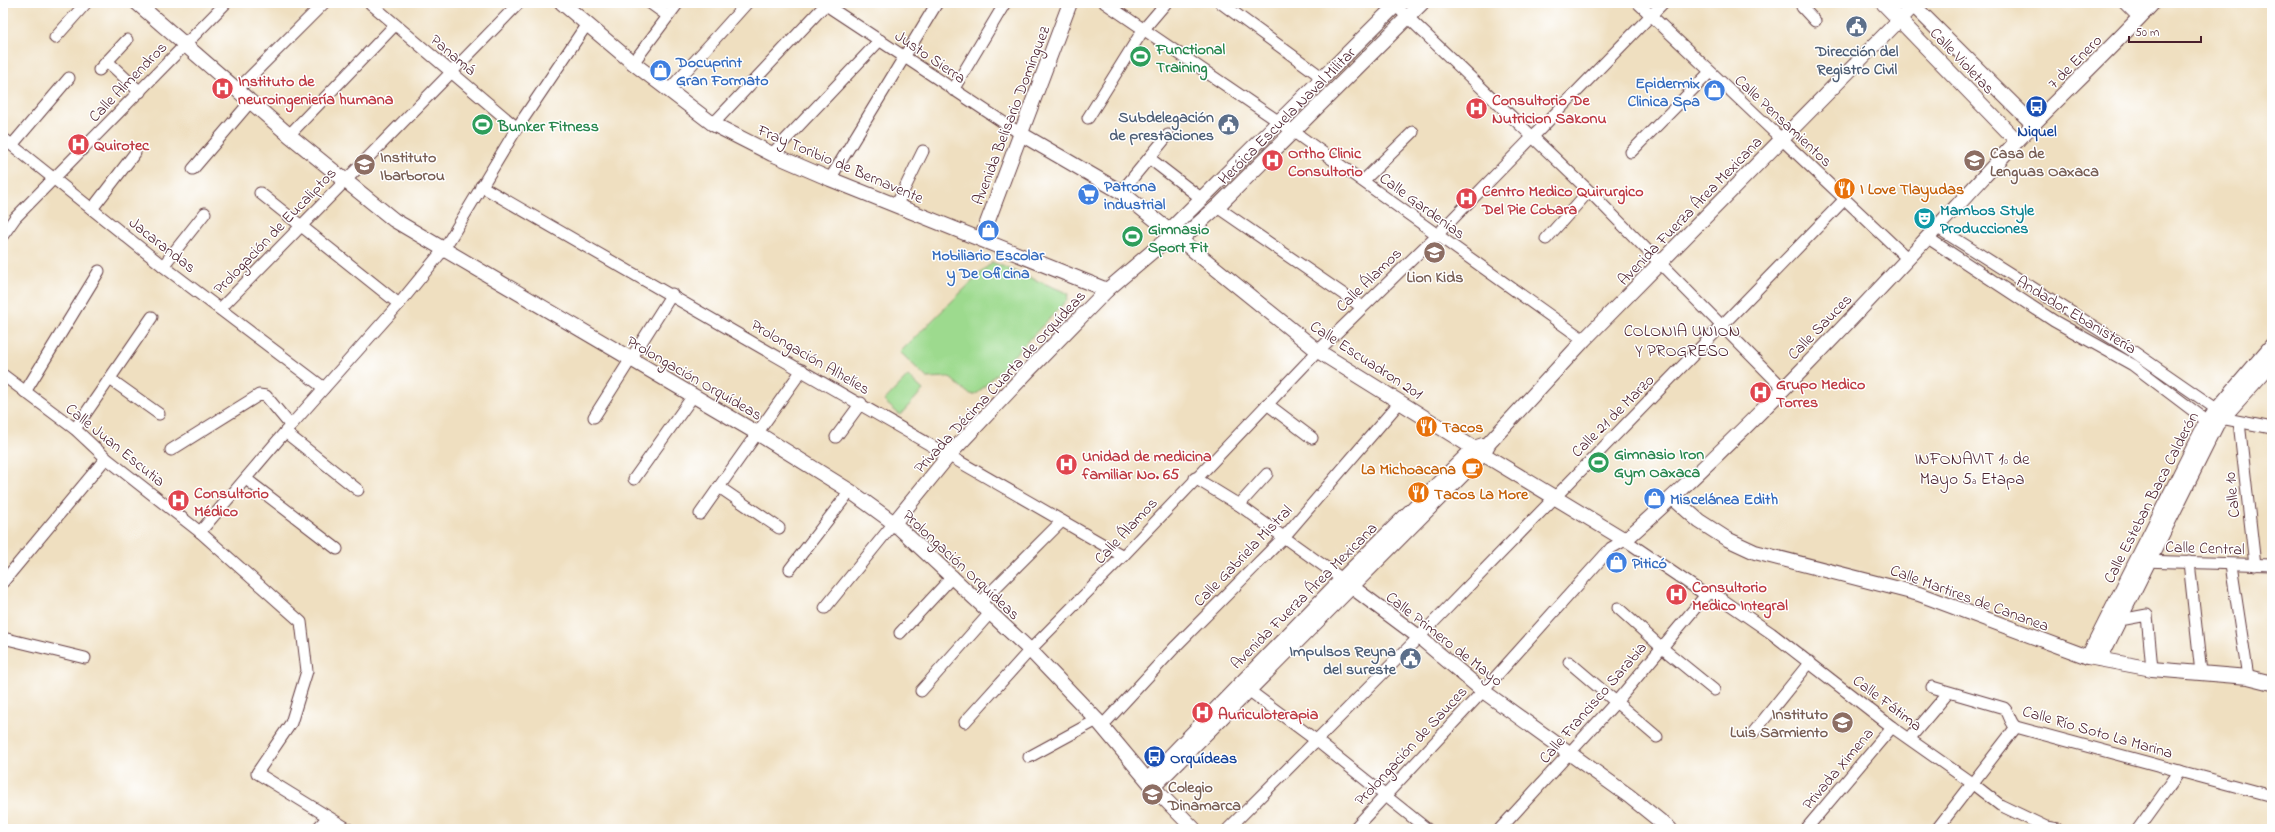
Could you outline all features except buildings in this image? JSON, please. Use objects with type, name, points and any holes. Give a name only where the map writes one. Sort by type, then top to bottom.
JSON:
[{"type":"street","points":[[56,38],[86,3]]},
{"type":"street","name":"Prolongación Orquídeas","points":[[137,3],[238,89],[289,135],[394,220],[757,433],[850,492],[894,523],[981,602],[1030,650],[1100,723],[1150,783],[1194,829]]},
{"type":"street","name":"Calle Almendros","points":[[3,235],[16,218],[226,3]]},
{"type":"street","points":[[238,89],[324,3]]},
{"type":"street","name":"Panamá","points":[[370,3],[517,128]]},
{"type":"street","name":"Prologación de Eucaliptos","points":[[220,308],[519,3]]},
{"type":"street","name":"Fray Toribio de Bernavente","points":[[562,3],[633,63],[713,124],[772,154],[830,179],[1107,290]]},
{"type":"street","points":[[650,3],[668,16]]},
{"type":"street","points":[[633,63],[678,3]]},
{"type":"street","points":[[668,91],[747,3]]},
{"type":"street","points":[[830,179],[937,3]]},
{"type":"street","points":[[953,90],[1005,3]]},
{"type":"street","name":"Avenida Belisario Domínguez","points":[[981,239],[1070,3]]},
{"type":"street","name":"Calle Gardenias","points":[[1105,3],[1280,122],[1584,340]]},
{"type":"street","points":[[1088,118],[1143,30],[1166,3]]},
{"type":"street","points":[[1221,3],[1323,78]]},
{"type":"street","name":"Heróica Escuela Naval Militar","points":[[1107,290],[1172,236],[1217,208],[1422,3]]},
{"type":"street","name":"Calle Pensamientos","points":[[1638,3],[1844,200],[1908,259]]},
{"type":"street","name":"Calle Álamos","points":[[965,722],[1030,650],[1123,556],[1195,478],[1318,351],[1437,235],[1663,3]]},
{"type":"street","points":[[1806,3],[1802,7],[1815,21]]},
{"type":"street","name":"Calle Violetas","points":[[1883,3],[2017,141]]},
{"type":"street","points":[[2124,3],[2139,18]]},
{"type":"street","name":"7 de Enero","points":[[2017,141],[2153,3]]},
{"type":"street","points":[[713,124],[826,4]]},
{"type":"street","name":"Justo Sierra","points":[[826,4],[1021,134]]},
{"type":"street","points":[[1396,4],[1589,191],[1723,325],[1783,388]]},
{"type":"street","name":"Heróica Escuela Naval Militar","points":[[1172,236],[1202,199],[1396,4]]},
{"type":"street","name":"Calle Violetas","points":[[1914,4],[2034,125]]},
{"type":"street","name":"Avenida Fuerza Área Mexicana","points":[[1150,783],[1346,583],[1482,448],[1584,340],[1661,264],[1914,4]]},
{"type":"street","points":[[200,532],[288,429],[399,304],[444,249],[517,128],[587,24]]},
{"type":"street","points":[[289,135],[395,25]]},
{"type":"street","points":[[99,70],[126,40]]},
{"type":"street","points":[[772,154],[880,40]]},
{"type":"street","points":[[107,61],[140,92]]},
{"type":"street","points":[[1631,152],[1710,72]]},
{"type":"street","points":[[7,142],[69,78]]},
{"type":"street","points":[[193,169],[251,101]]},
{"type":"street","points":[[1363,181],[1413,132]]},
{"type":"street","name":"Calle Escuadron 201","points":[[1021,134],[1121,192],[1172,236],[1318,351],[1400,402],[1482,448],[1554,497],[1625,540],[1706,595]]},
{"type":"street","points":[[1121,192],[1168,135]]},
{"type":"street","name":"Calle Sauces","points":[[1602,559],[1611,548],[1625,540],[1672,498],[1783,388],[1938,228],[2017,141]]},
{"type":"street","name":"Jacarandas","points":[[7,142],[163,266],[324,388]]},
{"type":"street","points":[[896,206],[923,152]]},
{"type":"street","points":[[92,209],[135,153]]},
{"type":"street","points":[[1149,158],[1202,199]]},
{"type":"street","name":"Prolongación Alhelíes","points":[[482,186],[950,454],[1123,556]]},
{"type":"street","points":[[1546,239],[1589,191]]},
{"type":"street","points":[[260,193],[399,304]]},
{"type":"street","name":"Calle 21 de Marzo","points":[[1228,829],[1419,638],[1554,497],[1844,200]]},
{"type":"street","points":[[1217,208],[1362,307]]},
{"type":"street","points":[[163,266],[205,213]]},
{"type":"street","name":"Andador Ebanistería","points":[[1938,228],[2134,352],[2213,416]]},
{"type":"street","name":"Andador Ebanistería","points":[[1928,238],[2054,321],[2133,365],[2213,416],[2272,428]]},
{"type":"street","points":[[25,392],[99,271]]},
{"type":"street","name":"Privada Décima Cuarta de Orquídeas","points":[[825,608],[950,454],[1107,290]]},
{"type":"street","points":[[594,417],[672,294]]},
{"type":"street","points":[[75,430],[152,317]]},
{"type":"street","name":"Calle Esteban Baca Calderón","points":[[2094,658],[2189,470],[2213,416],[2272,345]]},
{"type":"street","name":"Calle Esteban Baca Calderón","points":[[2213,416],[2272,363]]},
{"type":"street","points":[[700,514],[802,370]]},
{"type":"street","name":"Calle Juan Escutia","points":[[3,375],[75,430],[106,458],[200,532],[301,622],[307,671],[291,723],[257,772],[328,817]]},
{"type":"street","points":[[110,378],[159,414]]},
{"type":"street","points":[[171,450],[259,395],[266,396],[288,429],[358,490]]},
{"type":"street","points":[[634,479],[693,396]]},
{"type":"street","name":"Calle Gabriela Mistral","points":[[1029,757],[1100,723],[1284,537],[1400,402]]},
{"type":"street","points":[[836,437],[861,403]]},
{"type":"street","points":[[1267,404],[1312,438]]},
{"type":"street","name":"Calle 10","points":[[2239,422],[2255,565]]},
{"type":"street","points":[[3,582],[106,458]]},
{"type":"street","points":[[1239,505],[1266,474]]},
{"type":"street","name":"Calle Primero de Mayo","points":[[1195,478],[1239,505],[1284,537],[1419,638],[1483,691],[1670,829]]},
{"type":"street","points":[[246,479],[337,549]]},
{"type":"street","points":[[719,488],[779,528]]},
{"type":"street","points":[[790,569],[850,492]]},
{"type":"street","name":"Calle Martires de Cananea","points":[[1672,498],[1699,521],[1727,539],[1755,552],[1919,594],[2094,658],[2152,669],[2248,677],[2272,683]]},
{"type":"street","points":[[981,602],[1062,521]]},
{"type":"street","name":"Prolongación de Sauces","points":[[1354,829],[1483,691],[1602,559]]},
{"type":"street","name":"Calle Esteban Baca Calderón","points":[[2094,658],[2120,620],[2143,561]]},
{"type":"street","name":"Calle Central","points":[[2143,561],[2231,565],[2272,565]]},
{"type":"street","points":[[2189,562],[2201,672]]},
{"type":"street","points":[[2231,565],[2248,677]]},
{"type":"street","points":[[900,633],[953,576]]},
{"type":"street","name":"Calle Fátima","points":[[1706,595],[1713,593],[1810,662],[1892,727],[1910,738],[1974,784],[2000,805],[2046,827],[2057,829]]},
{"type":"street","name":"Calle Francisco Sarabia","points":[[1500,829],[1617,701],[1706,595]]},
{"type":"street","points":[[1618,608],[1661,647],[1714,690]]},
{"type":"street","points":[[921,691],[991,612]]},
{"type":"street","points":[[2120,620],[2147,615],[2152,669]]},
{"type":"street","points":[[3,638],[85,658]]},
{"type":"street","points":[[1569,662],[1617,701],[1657,737]]},
{"type":"street","points":[[1753,733],[1810,662]]},
{"type":"street","points":[[1244,687],[1317,741],[1427,829]]},
{"type":"street","name":"Calle Río Soto La Marina","points":[[1932,687],[2004,708],[2007,710],[2011,722],[2016,727],[2272,796]]},
{"type":"street","points":[[1910,738],[1948,692]]},
{"type":"street","name":"Privada Ximena","points":[[1806,829],[1892,727]]},
{"type":"street","points":[[1937,829],[1974,784],[2016,727]]},
{"type":"street","points":[[2138,829],[2180,771]]},
{"type":"street","points":[[317,829],[328,817],[348,829]]},
{"type":"green space","points":[[992,262],[1068,294],[1067,300],[979,392],[974,395],[968,393],[949,377],[927,378],[900,352]]},
{"type":"green space","points":[[908,376],[923,390],[900,415],[884,401]]},
{"type":"place","name":"Dirección del Registro Civil","points":[[1857,26]]},
{"type":"place","name":"Functional Training","points":[[1141,57]]},
{"type":"place","name":"Docuprint Gran Formato","points":[[661,70]]},
{"type":"place","name":"Instituto de neuroingeniería humana","points":[[222,89]]},
{"type":"place","name":"Epidermix Clinica Spa","points":[[1715,91]]},
{"type":"place","name":"Niquel","points":[[2037,107]]},
{"type":"place","name":"Consultorio De Nutricion Sakonu","points":[[1476,108]]},
{"type":"place","name":"Bunker Fitness","points":[[483,125]]},
{"type":"place","name":"Subdelegación de prestaciones","points":[[1229,125]]},
{"type":"place","name":"Quirotec","points":[[78,144]]},
{"type":"place","name":"Ortho Clinic Consultorio","points":[[1272,161]]},
{"type":"place","name":"Casa de Lenguas Oaxaca","points":[[1974,161]]},
{"type":"place","name":"Instituto Ibarborou","points":[[364,165]]},
{"type":"place","name":"I Love Tlayudas","points":[[1845,188]]},
{"type":"place","name":"Patrona industrial","points":[[1089,194]]},
{"type":"place","name":"Centro Medico Quirurgico Del Pie Cobara","points":[[1466,199]]},
{"type":"place","name":"Mambos Style Producciones","points":[[1924,218]]},
{"type":"place","name":"Mobiliario Escolar y De Oficina","points":[[988,230]]},
{"type":"place","name":"Gimnasio Sport Fit","points":[[1133,237]]},
{"type":"place","name":"Lion Kids","points":[[1435,252]]},
{"type":"place","name":"Grupo Medico Torres","points":[[1761,392]]},
{"type":"place","name":"Tacos","points":[[1426,426]]},
{"type":"place","name":"Gimnasio Iron Gym Oaxaca","points":[[1598,462]]},
{"type":"place","name":"Unidad de medicina familiar No. 65","points":[[1067,464]]},
{"type":"place","name":"La Michoacana","points":[[1472,468]]},
{"type":"place","name":"Tacos La More","points":[[1418,493]]},
{"type":"place","name":"Miscelánea Edith","points":[[1655,498]]},
{"type":"place","name":"Consultorio Médico","points":[[179,501]]},
{"type":"place","name":"Piticó","points":[[1616,562]]},
{"type":"place","name":"Consultorio Medico Integral","points":[[1677,595]]},
{"type":"place","name":"Impulsos Reyna del sureste","points":[[1411,659]]},
{"type":"place","name":"Auriculoterapia","points":[[1202,713]]},
{"type":"place","name":"Instituto Luis Sarmiento","points":[[1843,722]]},
{"type":"place","name":"Orquídeas","points":[[1154,757]]},
{"type":"place","name":"Colegio Dinamarca","points":[[1153,795]]},
{"type":"district","name":"COLONIA UNION Y PROGRESO","points":[[1682,340]]},
{"type":"district","name":"INFONAVIT 1º de Mayo 5ª Etapa","points":[[1972,468]]}]
